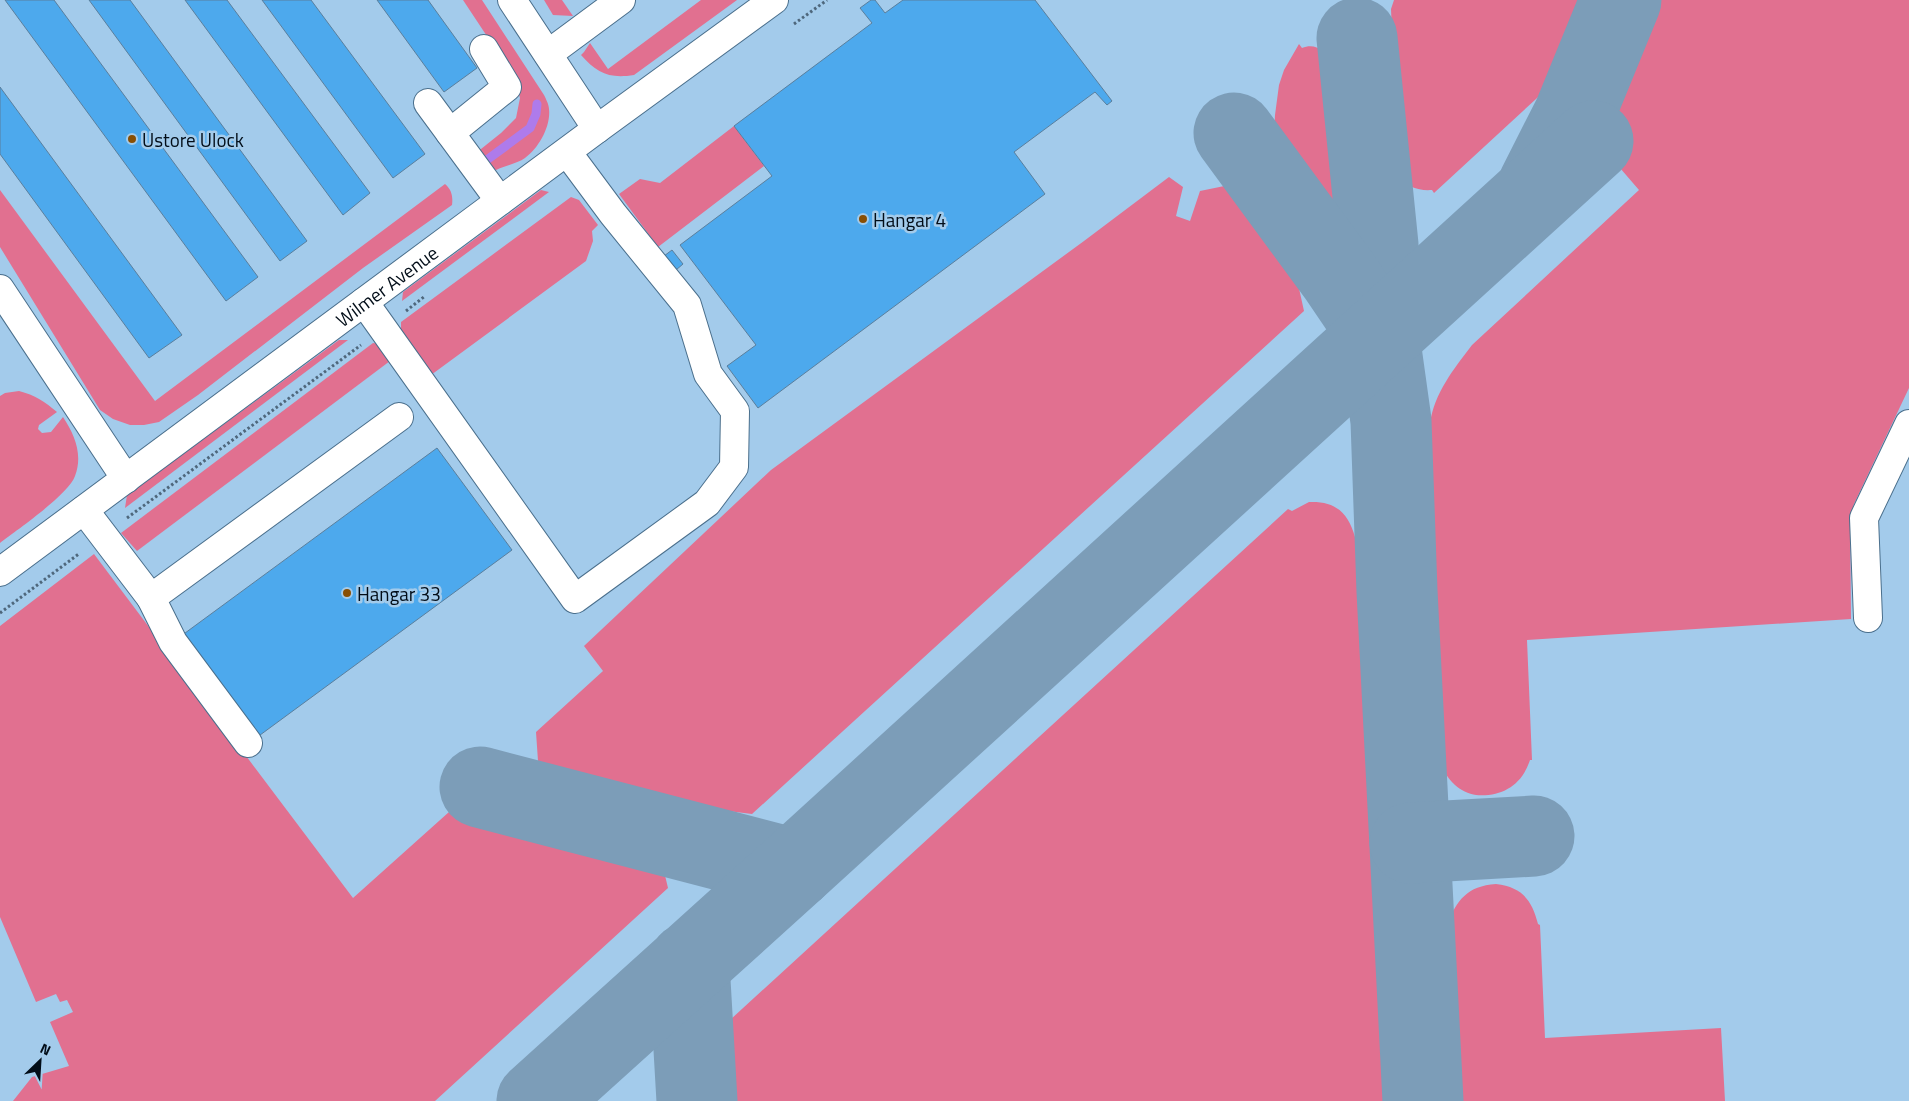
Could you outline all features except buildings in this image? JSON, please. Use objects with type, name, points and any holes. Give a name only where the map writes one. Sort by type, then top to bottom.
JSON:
[{"type":"street","points":[[512,0],[597,129]]},
{"type":"street","points":[[548,54],[621,0]]},
{"type":"street","name":"Wilmer Avenue","points":[[0,572],[774,0]]},
{"type":"street","points":[[450,133],[507,87],[484,49]]},
{"type":"street","points":[[428,103],[500,201]]},
{"type":"street","points":[[364,302],[575,599],[707,503],[734,467],[735,411],[708,374],[687,305],[613,214],[567,152]]},
{"type":"street","points":[[0,289],[126,479]]},
{"type":"street","points":[[151,598],[399,417]]},
{"type":"street","points":[[1868,618],[1864,518],[1909,424]]},
{"type":"street","points":[[84,510],[151,598],[173,642],[248,743]]},
{"type":"shaded area","points":[[463,0],[482,0],[544,95],[549,107],[546,129],[535,149],[522,160],[496,170],[488,166],[476,153],[516,118],[520,98],[514,77]]},
{"type":"shaded area","points":[[544,0],[562,0],[573,16],[553,15]]},
{"type":"shaded area","points":[[701,0],[737,0],[634,75],[617,76],[604,73],[581,55],[590,43],[608,69]]},
{"type":"shaded area","points":[[1394,0],[1587,0],[1548,88],[1434,193],[1432,190],[1414,188],[1398,177],[1391,9]]},
{"type":"shaded area","points":[[1628,0],[1909,0],[1909,388],[1854,504],[1850,518],[1851,619],[1527,640],[1532,760],[1530,760],[1522,776],[1510,788],[1494,794],[1476,795],[1462,790],[1452,782],[1444,771],[1438,755],[1423,456],[1427,455],[1432,413],[1440,392],[1472,345],[1639,190],[1576,117]]},
{"type":"shaded area","points":[[1299,44],[1302,48],[1310,46],[1324,52],[1336,65],[1346,87],[1352,197],[1345,210],[1334,215],[1323,215],[1278,152],[1274,136],[1279,85],[1284,70]]},
{"type":"shaded area","points":[[734,126],[764,166],[658,247],[619,194],[640,179],[660,183]]},
{"type":"shaded area","points":[[1169,177],[1183,187],[1176,216],[1190,221],[1200,191],[1239,183],[1291,252],[1304,311],[752,814],[720,810],[538,761],[536,732],[603,671],[584,646],[771,470]]},
{"type":"shaded area","points":[[445,184],[452,194],[452,205],[363,268],[198,395],[159,422],[144,425],[130,425],[113,419],[100,410],[0,247],[0,190],[155,401]]},
{"type":"shaded area","points":[[541,190],[549,192],[402,301],[403,292]]},
{"type":"shaded area","points":[[571,197],[579,200],[598,225],[592,231],[593,241],[586,261],[431,375],[401,331],[401,322]]},
{"type":"shaded area","points":[[339,340],[348,340],[125,508],[127,495]]},
{"type":"shaded area","points":[[373,343],[380,344],[390,361],[137,551],[121,533]]},
{"type":"shaded area","points":[[19,391],[40,399],[57,412],[39,425],[38,429],[42,433],[51,432],[63,417],[76,445],[78,453],[77,468],[71,484],[53,502],[0,543],[0,396],[5,393]]},
{"type":"shaded area","points":[[1309,502],[1326,504],[1339,510],[1349,521],[1355,537],[1358,538],[1388,1101],[734,1101],[730,1020],[1288,509],[1292,511]]},
{"type":"shaded area","points":[[94,554],[353,898],[449,812],[663,867],[668,888],[435,1101],[13,1101],[32,1077],[69,1066],[50,1022],[73,1012],[67,1000],[60,1002],[56,994],[36,1002],[0,917],[0,626]]},
{"type":"shaded area","points":[[1496,884],[1513,888],[1524,896],[1533,908],[1540,925],[1545,1038],[1721,1028],[1725,1101],[1456,1101],[1447,925],[1455,908],[1464,896],[1470,891],[1486,885]]},
{"type":"waterway","points":[[484,162],[530,128],[536,114],[537,104]]},
{"type":"taxiway","points":[[1538,186],[1574,115],[1621,0]]},
{"type":"taxiway","points":[[1357,38],[1378,245],[1379,335],[1391,421],[1397,591],[1423,1101]]},
{"type":"taxiway","points":[[1234,133],[1339,276],[1379,335]]},
{"type":"taxiway","points":[[537,1101],[1593,141]]},
{"type":"taxiway","points":[[480,787],[794,869]]},
{"type":"taxiway","points":[[1410,843],[1534,836]]},
{"type":"taxiway","points":[[689,963],[697,1101]]},
{"type":"place","name":"Ustore Ulock","points":[[132,139]]},
{"type":"place","name":"Hangar 4","points":[[863,219]]},
{"type":"place","name":"Hangar 33","points":[[347,593]]}]
